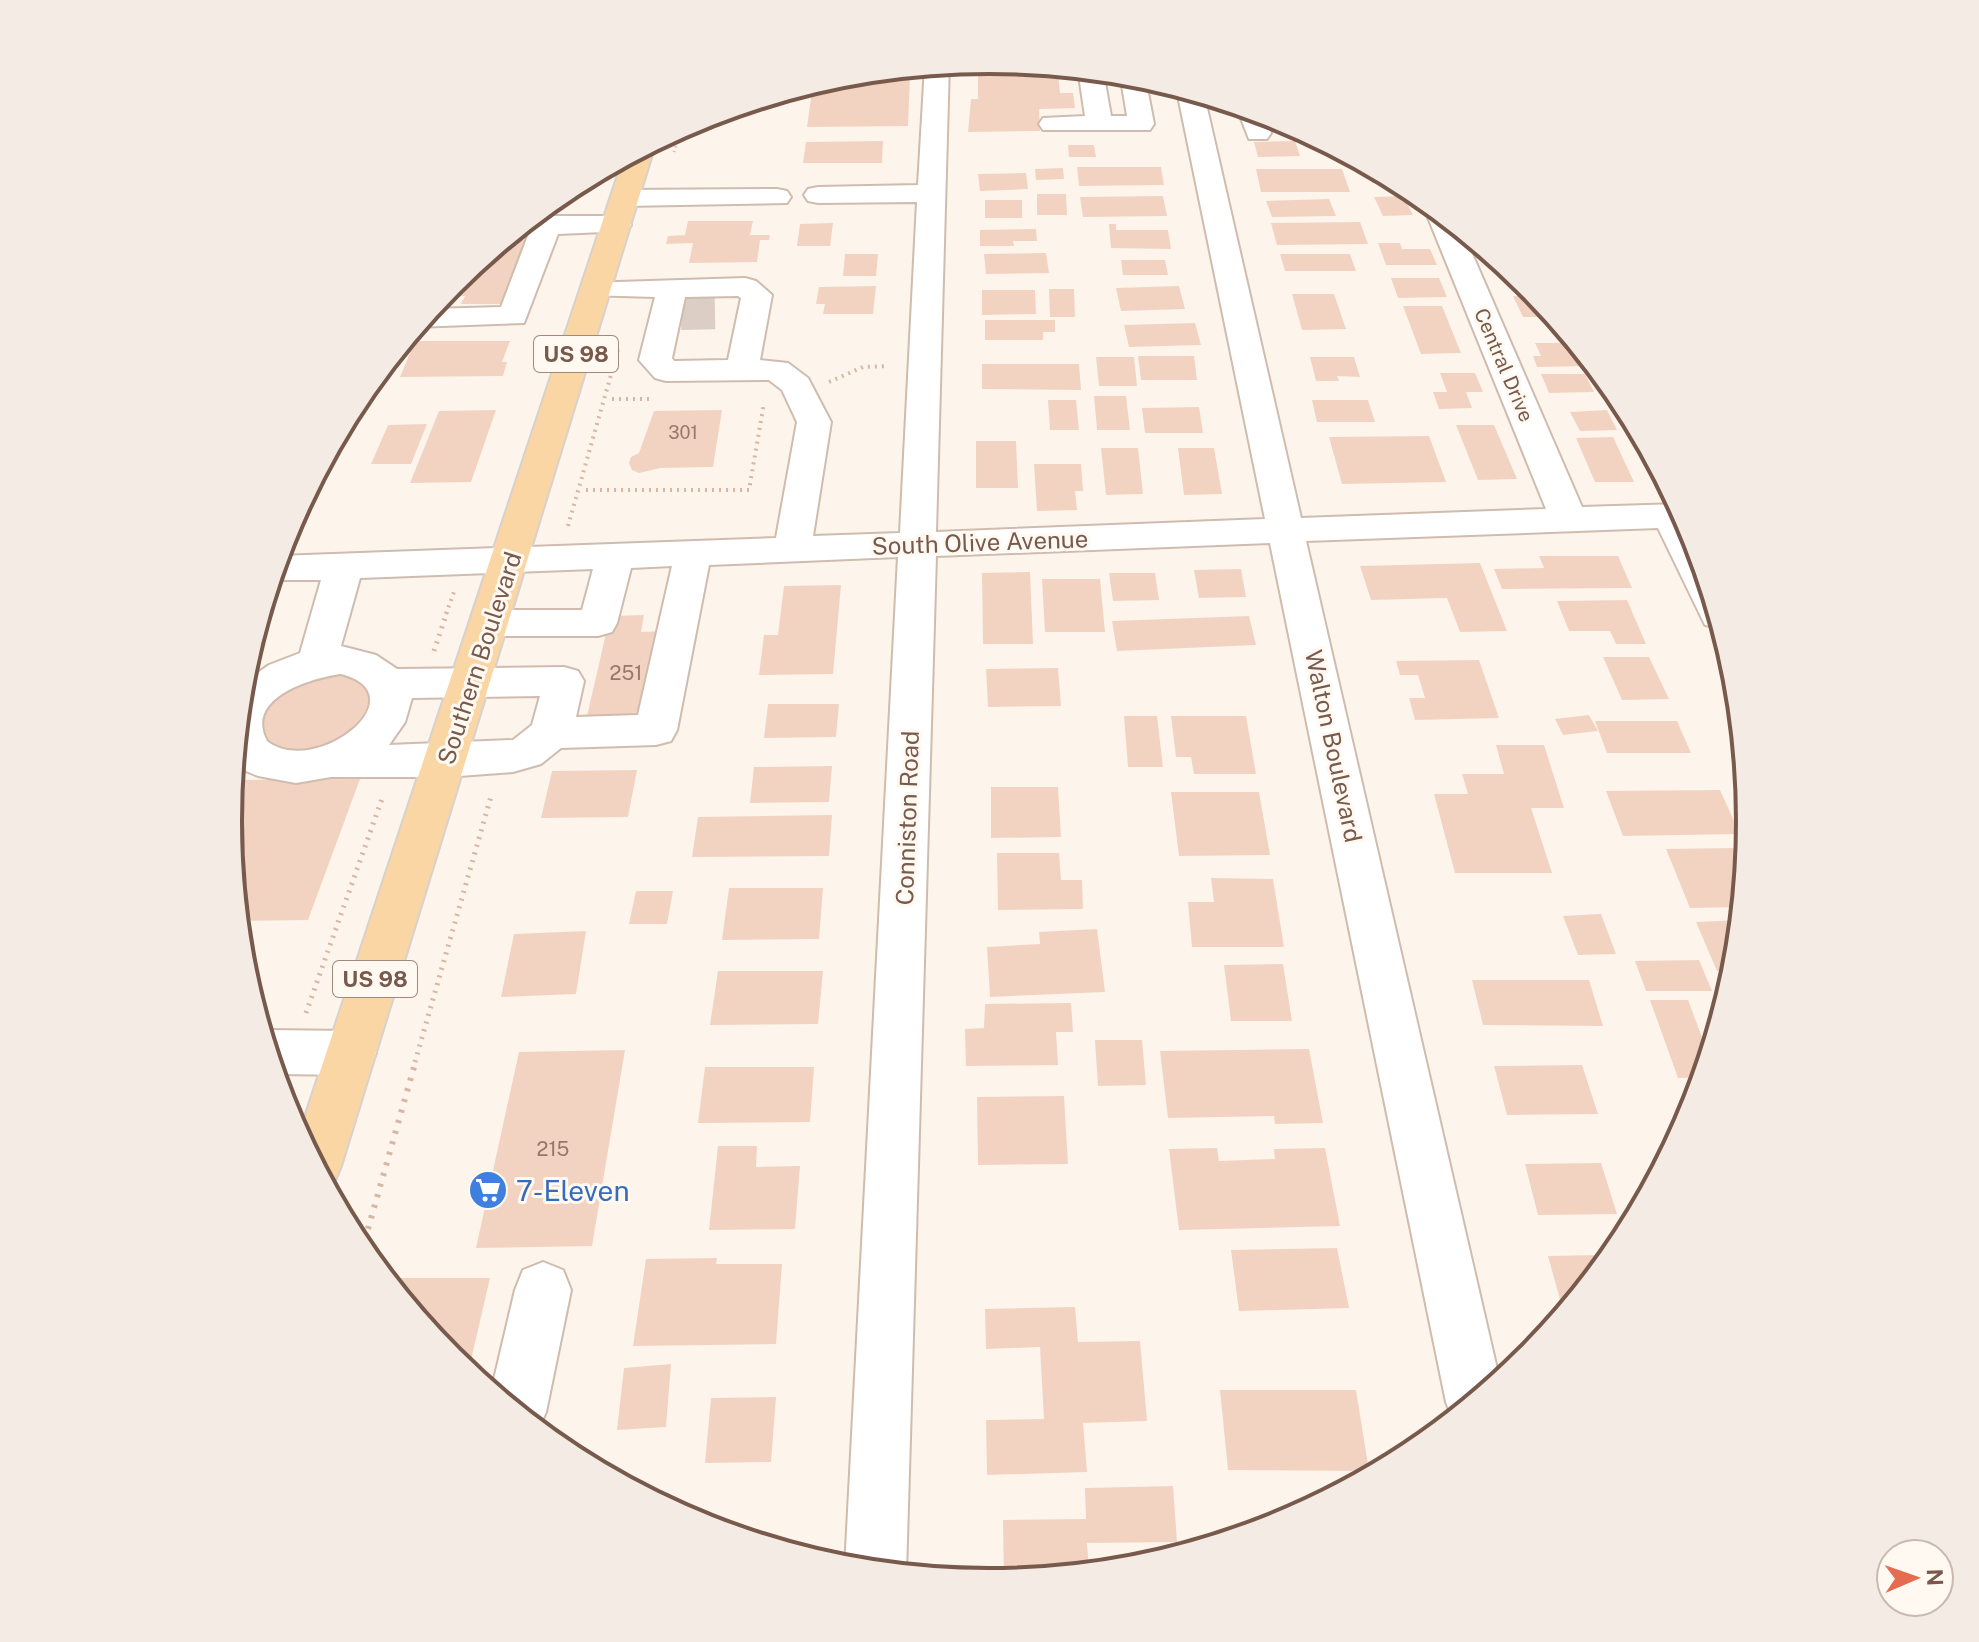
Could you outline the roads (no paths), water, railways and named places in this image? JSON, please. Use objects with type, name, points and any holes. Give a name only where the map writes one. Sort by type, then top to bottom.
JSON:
[{"type":"main road","name":"Southern Boulevard","points":[[320,1151],[636,163]]},
{"type":"street","name":"Conniston Road","points":[[876,1559],[937,76]]},
{"type":"street","points":[[1092,81],[1099,124]]},
{"type":"street","points":[[1052,124],[1141,124],[1135,88]]},
{"type":"street","name":"Walton Boulevard","points":[[1192,102],[1288,529],[1473,1391]]},
{"type":"street","points":[[818,195],[932,193]]},
{"type":"street","points":[[548,218],[777,197]]},
{"type":"street","points":[[437,319],[513,316],[540,224]]},
{"type":"street","name":"Central Drive","points":[[1448,231],[1569,520]]},
{"type":"street","points":[[597,289],[673,317],[745,287],[757,295],[735,326],[742,369]]},
{"type":"street","points":[[673,317],[655,360],[666,371],[777,370],[796,385],[814,422],[792,551]]},
{"type":"street","name":"South Olive Avenue","points":[[287,569],[1671,516]]},
{"type":"street","points":[[331,761],[446,761],[521,755],[551,733],[656,730],[693,553]]},
{"type":"street","points":[[490,623],[598,623],[615,556]]},
{"type":"street","points":[[318,662],[331,606],[345,566]]},
{"type":"street","points":[[253,697],[293,669],[341,660],[362,664],[406,683],[564,681],[551,733]]},
{"type":"street","points":[[246,749],[280,767],[305,767],[331,761],[356,750],[375,734],[387,717],[392,699],[406,683]]},
{"type":"street","points":[[280,1052],[351,1053]]},
{"type":"street","points":[[519,1401],[543,1290]]},
{"type":"tunnel","points":[[681,313],[730,312]]},
{"type":"place","name":"7-Eleven","points":[[488,1190]]}]
